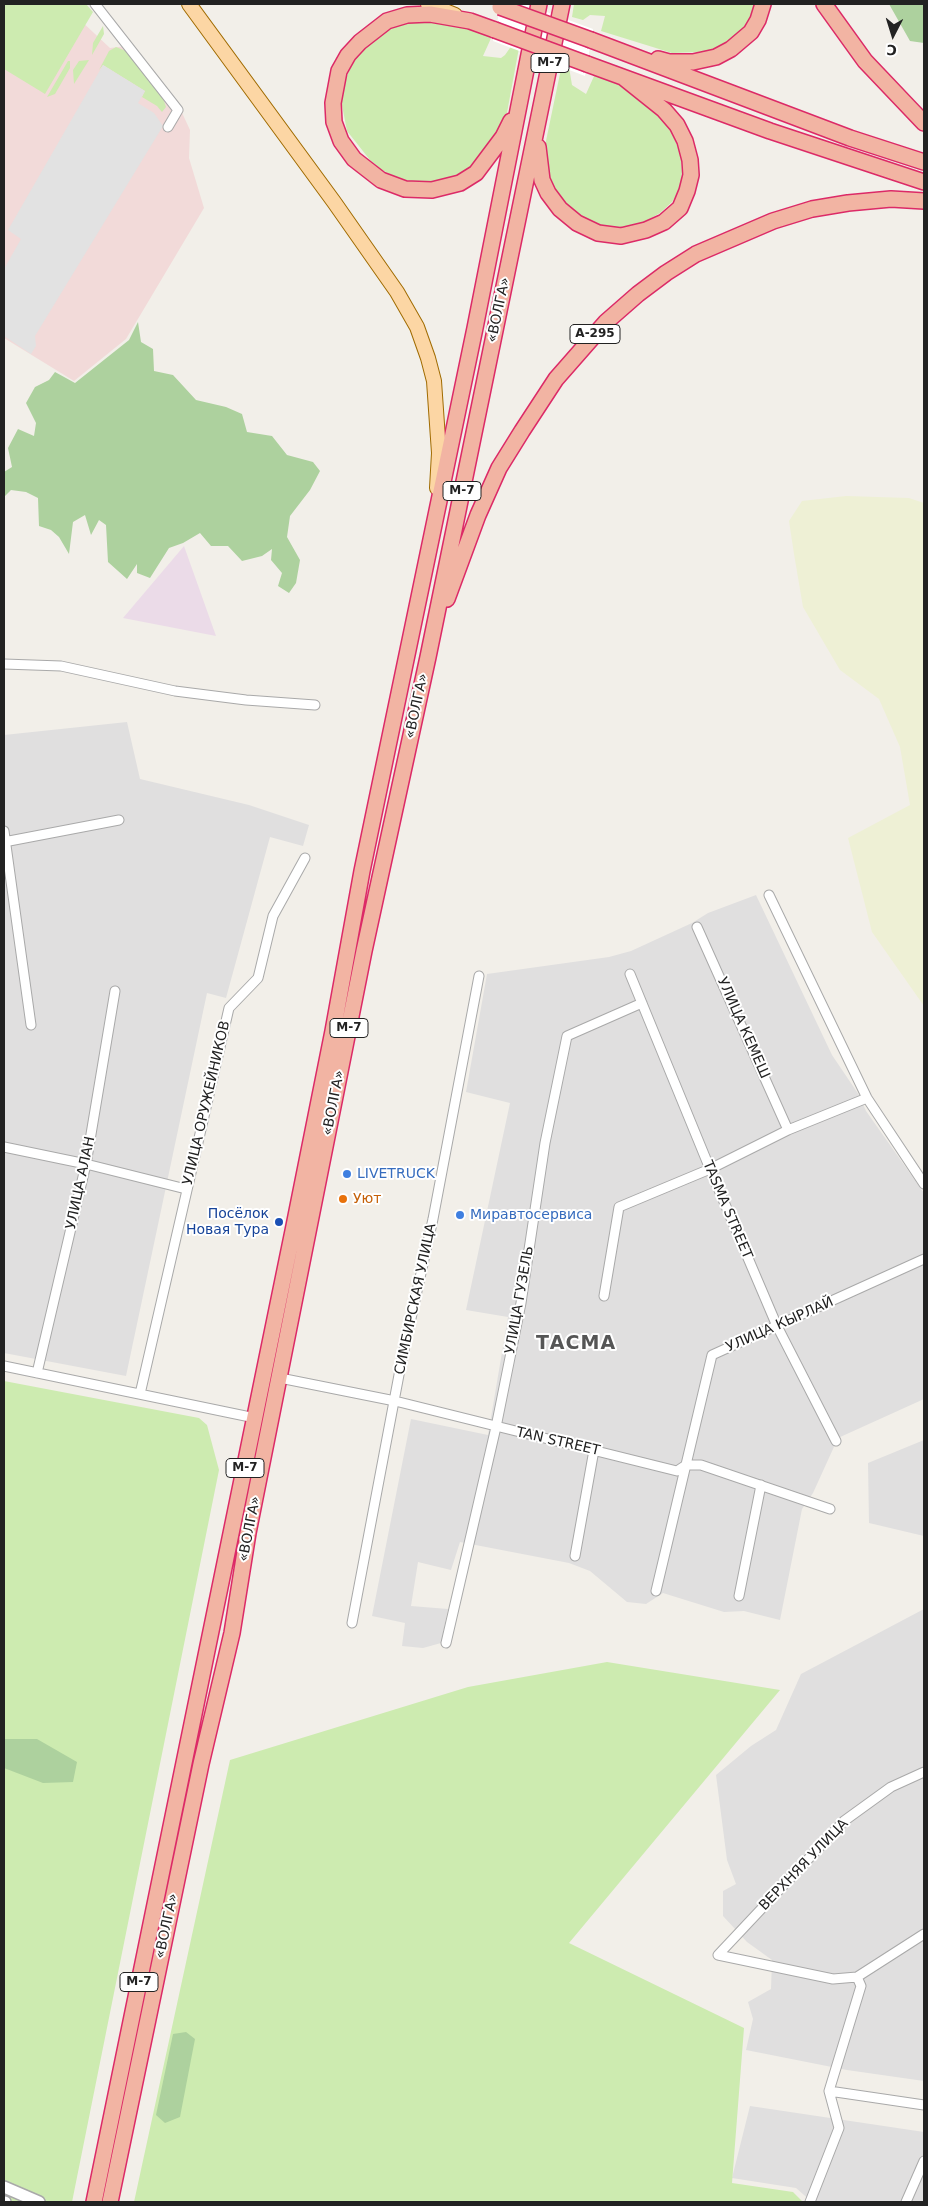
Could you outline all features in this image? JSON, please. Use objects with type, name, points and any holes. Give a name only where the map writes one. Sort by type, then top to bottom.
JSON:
[{"type":"highway","name":"«ВОЛГА»","points":[[94,2202],[331,1041],[362,871],[540,4]]},
{"type":"highway","name":"«ВОЛГА»","points":[[110,2202],[200,1764],[232,1633],[248,1533],[364,951],[428,657],[562,4]]},
{"type":"highway","points":[[616,50],[669,62],[693,62],[716,56],[737,45],[751,32],[758,20],[763,4]]},
{"type":"highway","points":[[824,4],[865,61],[924,123]]},
{"type":"highway","points":[[495,6],[591,40],[832,132],[924,162]]},
{"type":"highway","points":[[519,104],[503,137],[476,173],[460,183],[432,190],[405,189],[381,180],[354,159],[341,141],[334,122],[334,90],[343,63],[348,55],[360,42],[387,21],[407,15],[430,14],[470,21],[770,131],[924,182]]},
{"type":"highway","points":[[539,122],[538,160],[542,180],[548,193],[560,209],[577,223],[598,233],[621,236],[646,230],[664,222],[680,208],[687,191],[690,168],[685,141],[677,125],[664,110],[624,78]]},
{"type":"highway","name":"А-295","points":[[428,657],[478,515],[499,468],[556,379],[606,322],[666,273],[696,254],[764,224],[812,209],[848,203],[891,199],[924,201]]},
{"type":"main road","points":[[189,4],[339,209],[397,292],[417,327],[434,381],[439,453],[436,517]]},
{"type":"main road","points":[[428,4],[470,21]]},
{"type":"street","points":[[95,4],[178,110],[168,126]]},
{"type":"street","points":[[4,664],[61,666],[175,691],[246,700],[315,705]]},
{"type":"street","points":[[4,842],[119,820]]},
{"type":"street","points":[[4,831],[4,842],[31,1025]]},
{"type":"street","name":"УЛИЦА ОРУЖЕЙНИКОВ","points":[[140,1394],[229,1008],[258,978],[273,916],[305,858]]},
{"type":"street","points":[[769,895],[867,1098],[924,1184]]},
{"type":"street","name":"УЛИЦА КЕМЕШ","points":[[697,927],[788,1130]]},
{"type":"street","name":"TASMA STREET","points":[[630,974],[777,1326],[836,1441]]},
{"type":"street","name":"СИМБИРСКАЯ УЛИЦА","points":[[352,1623],[433,1219],[479,976]]},
{"type":"street","name":"УЛИЦА АЛАН","points":[[37,1373],[86,1164],[115,991]]},
{"type":"street","name":"УЛИЦА ГУЗЕЛЬ","points":[[446,1643],[496,1427],[521,1303],[545,1143],[566,1036],[642,1003]]},
{"type":"street","points":[[604,1296],[619,1207],[710,1169],[788,1130],[867,1098]]},
{"type":"street","points":[[4,1147],[86,1164],[186,1189]]},
{"type":"street","name":"УЛИЦА КЫРЛАЙ","points":[[686,1465],[712,1355],[924,1259]]},
{"type":"street","points":[[4,1366],[255,1418]]},
{"type":"street","name":"TAN STREET","points":[[280,1378],[395,1401],[677,1471],[686,1465],[701,1465],[830,1510]]},
{"type":"street","points":[[575,1556],[594,1450]]},
{"type":"street","points":[[656,1591],[686,1465]]},
{"type":"street","points":[[739,1596],[761,1485]]},
{"type":"street","name":"ВЕРХНЯЯ УЛИЦА","points":[[857,1977],[833,1979],[718,1955],[844,1821],[891,1787],[924,1772]]},
{"type":"street","points":[[810,2202],[840,2128],[829,2091],[861,1986],[857,1977],[924,1934]]},
{"type":"street","points":[[829,2091],[924,2105]]},
{"type":"street","points":[[906,2202],[924,2161]]},
{"type":"street","points":[[4,2187],[39,2202]]},
{"type":"shaded area","points":[[4,4],[63,4],[110,48],[127,46],[177,102],[190,130],[189,158],[204,208],[126,339],[74,381],[4,338]]},
{"type":"shaded area","points":[[103,65],[145,91],[138,103],[154,113],[163,126],[35,336],[36,346],[31,354],[4,336],[4,269],[21,239],[8,230]]},
{"type":"shaded area","points":[[184,546],[216,636],[123,618]]},
{"type":"shaded area","points":[[127,722],[140,779],[249,805],[309,825],[303,846],[270,837],[226,998],[207,993],[126,1376],[4,1353],[4,735]]},
{"type":"shaded area","points":[[756,895],[832,1055],[859,1095],[866,1111],[924,1193],[924,1399],[838,1438],[813,1493],[802,1509],[780,1620],[744,1611],[724,1612],[663,1593],[646,1604],[627,1602],[590,1571],[569,1563],[460,1542],[451,1570],[418,1562],[411,1606],[448,1609],[441,1643],[423,1648],[402,1646],[405,1623],[372,1616],[411,1419],[488,1435],[508,1317],[466,1310],[510,1103],[466,1092],[487,974],[609,957],[631,951],[692,923],[708,913]]},
{"type":"shaded area","points":[[924,1440],[924,1536],[869,1523],[868,1463]]},
{"type":"shaded area","points":[[924,1609],[924,2081],[847,2070],[746,2050],[753,2019],[748,2002],[771,1989],[772,1960],[747,1942],[723,1916],[723,1891],[736,1884],[727,1860],[716,1775],[751,1746],[776,1730],[801,1674]]},
{"type":"shaded area","points":[[750,2106],[924,2132],[924,2202],[812,2202],[796,2188],[732,2178]]},
{"type":"green space","points":[[4,4],[86,4],[93,12],[45,94],[4,69]]},
{"type":"green space","points":[[574,4],[756,4],[753,18],[739,36],[717,49],[672,53],[601,31],[605,16],[590,15],[583,20],[572,17]]},
{"type":"green space","points":[[889,4],[924,4],[924,43],[910,41]]},
{"type":"green space","points":[[436,18],[492,36],[483,56],[501,58],[512,45],[519,48],[506,118],[478,167],[442,182],[420,183],[399,179],[382,170],[370,160],[347,131],[341,100],[343,85],[357,53],[396,22]]},
{"type":"green space","points":[[103,26],[104,34],[92,55],[93,43]]},
{"type":"green space","points":[[116,47],[126,51],[163,98],[166,107],[162,112],[157,106],[142,97],[145,91],[103,65],[99,70],[109,51]]},
{"type":"green space","points":[[89,60],[74,84],[73,70],[79,61]]},
{"type":"green space","points":[[68,61],[70,61],[70,68],[55,94],[47,97]]},
{"type":"green space","points":[[562,64],[569,67],[572,85],[586,94],[595,74],[638,91],[669,126],[681,155],[682,172],[680,189],[672,202],[660,213],[644,222],[625,227],[608,227],[594,224],[571,210],[550,185],[542,160]]},
{"type":"green space","points":[[138,322],[141,342],[153,349],[154,371],[173,375],[196,400],[226,407],[242,414],[247,432],[272,436],[287,455],[313,462],[320,471],[310,490],[290,516],[287,537],[300,560],[296,583],[289,593],[278,586],[282,573],[271,560],[272,549],[262,556],[242,561],[228,546],[211,546],[200,533],[183,543],[169,548],[150,578],[137,573],[137,564],[127,579],[108,562],[106,525],[99,520],[91,535],[85,515],[73,522],[69,554],[59,537],[51,530],[39,526],[38,498],[26,492],[11,490],[4,497],[4,472],[12,467],[8,448],[18,429],[34,436],[36,423],[26,403],[35,387],[49,380],[55,372],[75,383],[129,340]]},
{"type":"green space","points":[[846,496],[909,498],[924,503],[924,1006],[872,932],[848,838],[910,805],[900,747],[879,699],[840,670],[803,607],[794,554],[789,521],[802,501]]},
{"type":"green space","points":[[4,1381],[199,1418],[207,1425],[219,1470],[72,2202],[4,2202]]},
{"type":"green space","points":[[607,1662],[780,1690],[569,1943],[744,2028],[732,2183],[793,2192],[803,2202],[134,2202],[230,1760],[468,1687]]},
{"type":"green space","points":[[4,1739],[37,1739],[77,1762],[73,1782],[43,1783],[4,1768]]},
{"type":"green space","points":[[186,2032],[195,2039],[180,2117],[165,2123],[156,2115],[173,2034]]},
{"type":"pier","points":[[501,4],[525,4],[593,29],[585,76],[493,41]]},
{"type":"place","name":"LIVETRUCK","points":[[347,1174]]},
{"type":"place","name":"Уют","points":[[343,1199]]},
{"type":"place","name":"Миравтосервиса","points":[[460,1215]]},
{"type":"place","name":"Посёлок Новая Тура","points":[[279,1222]]},
{"type":"district","name":"ТАСМА","points":[[576,1344]]}]
